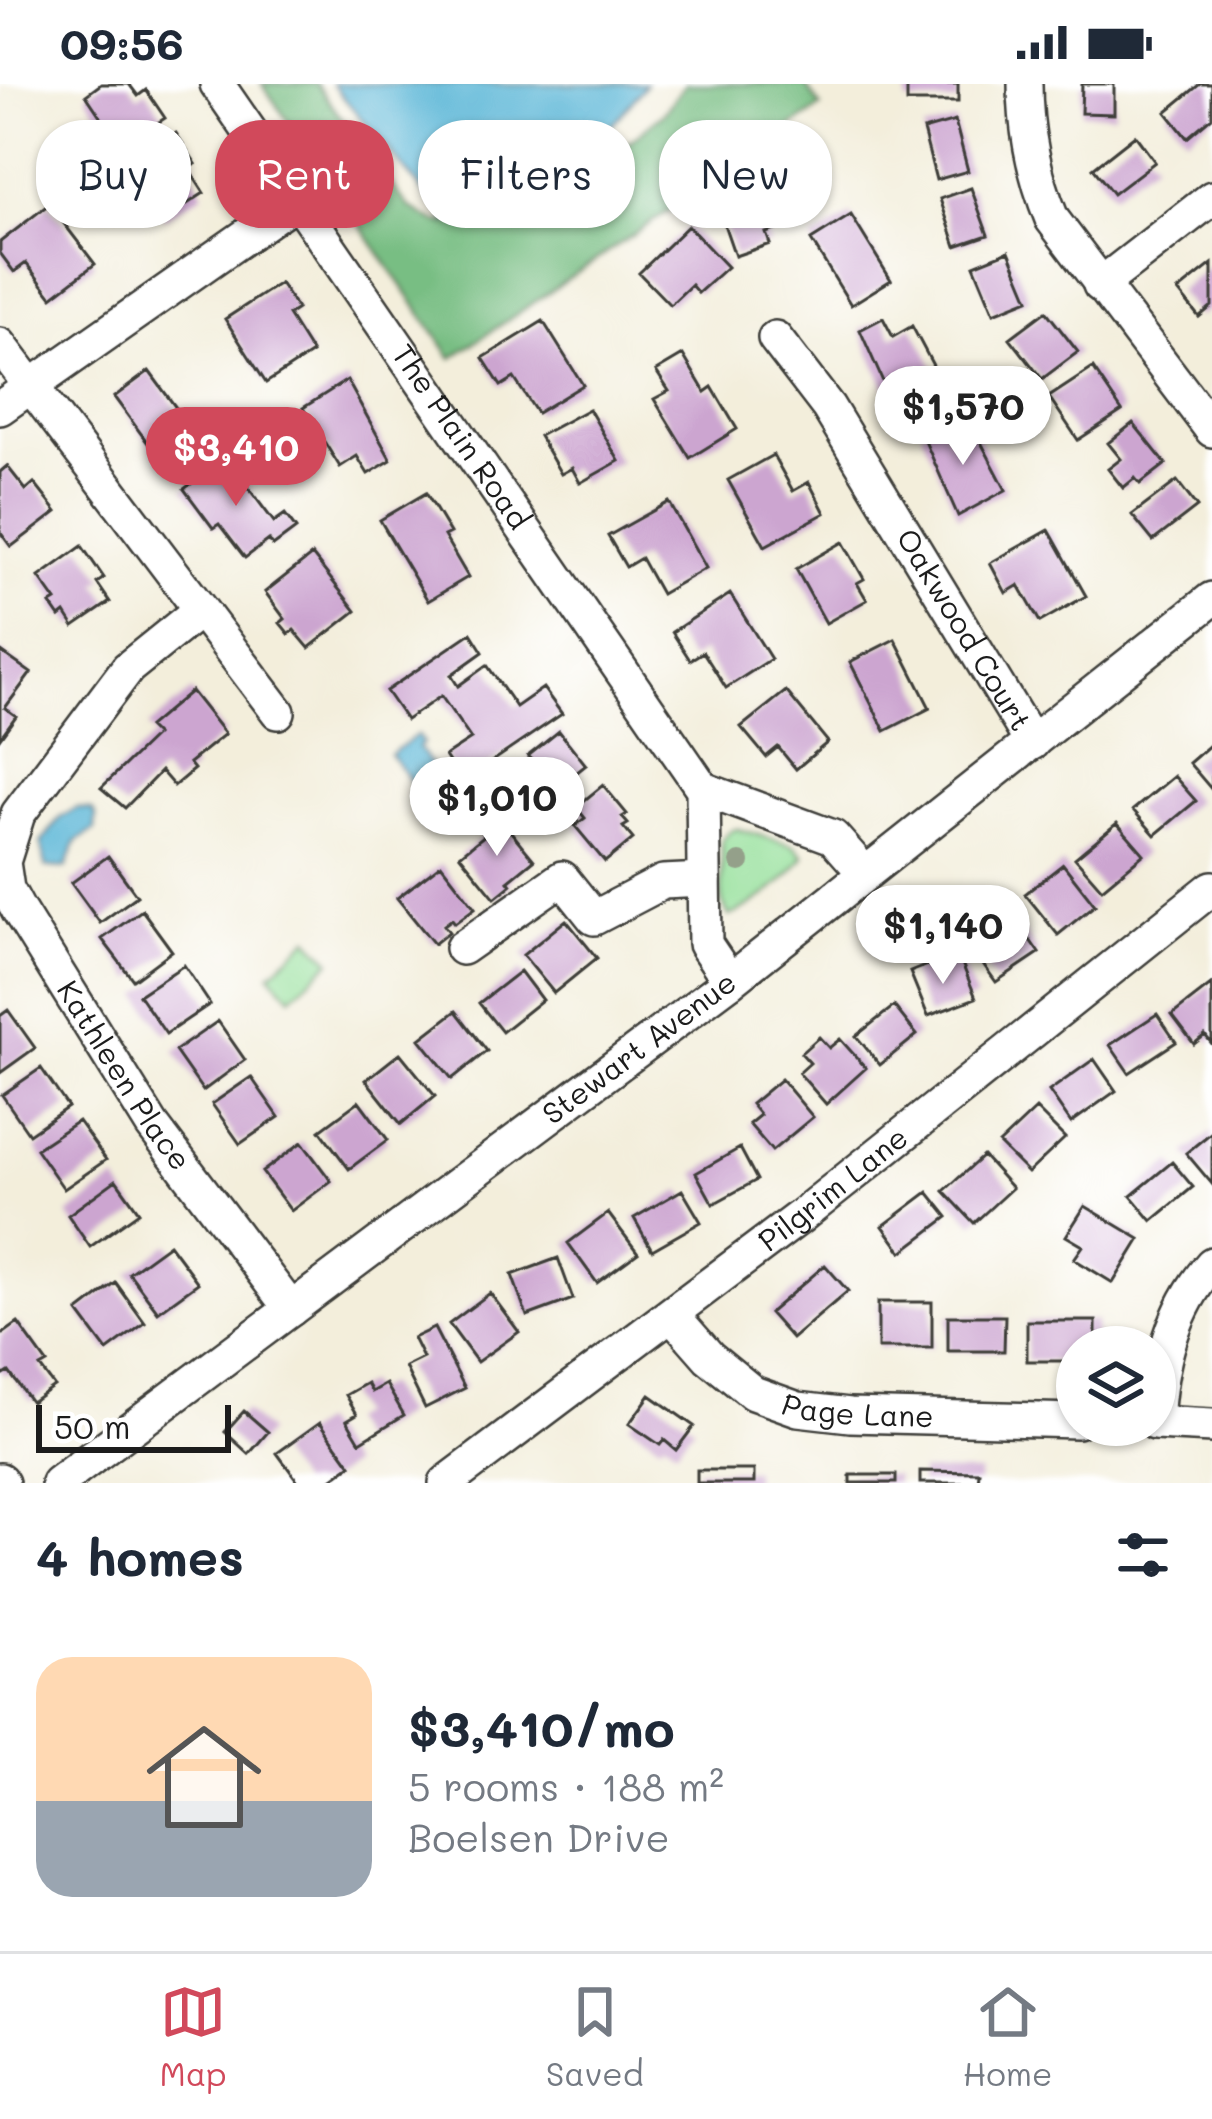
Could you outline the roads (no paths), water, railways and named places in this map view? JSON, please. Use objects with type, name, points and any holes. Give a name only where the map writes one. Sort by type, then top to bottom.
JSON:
[{"type":"street","name":"The Plain Road","points":[[217,84],[242,120]]},
{"type":"street","points":[[1025,84],[1025,123],[1038,184],[1052,219],[1212,430]]},
{"type":"street","points":[[1100,285],[1212,198]]},
{"type":"street","points":[[0,408],[257,228]]},
{"type":"street","name":"The Plain Road","points":[[316,228],[703,789]]},
{"type":"street","name":"Oakwood Court","points":[[775,338],[828,407],[1032,742]]},
{"type":"street","points":[[0,345],[278,712]]},
{"type":"street","name":"Stewart Avenue","points":[[58,1483],[730,981],[1212,599]]},
{"type":"street","name":"Kathleen Place","points":[[200,610],[146,651],[109,692],[18,814],[2,862],[7,889],[19,911],[142,1109],[291,1310]]},
{"type":"street","points":[[730,981],[705,944],[703,789],[833,836],[864,872]]},
{"type":"street","points":[[462,948],[562,878],[594,917],[663,882],[704,880]]},
{"type":"street","name":"Pilgrim Lane","points":[[446,1483],[673,1316],[1212,888]]},
{"type":"street","points":[[1175,1326],[1181,1308],[1212,1264]]},
{"type":"street","name":"Page Lane","points":[[673,1316],[709,1357],[753,1393],[798,1409],[850,1415],[1056,1420]]},
{"type":"street","points":[[1176,1424],[1212,1426]]},
{"type":"water","points":[[332,84],[646,84],[616,120],[418,120],[418,186],[394,157],[394,120],[362,120]]},
{"type":"water","points":[[417,735],[423,743],[418,747],[443,781],[421,797],[390,754]]},
{"type":"water","points":[[77,808],[92,810],[95,830],[76,842],[66,868],[46,867],[41,843],[60,818]]}]
